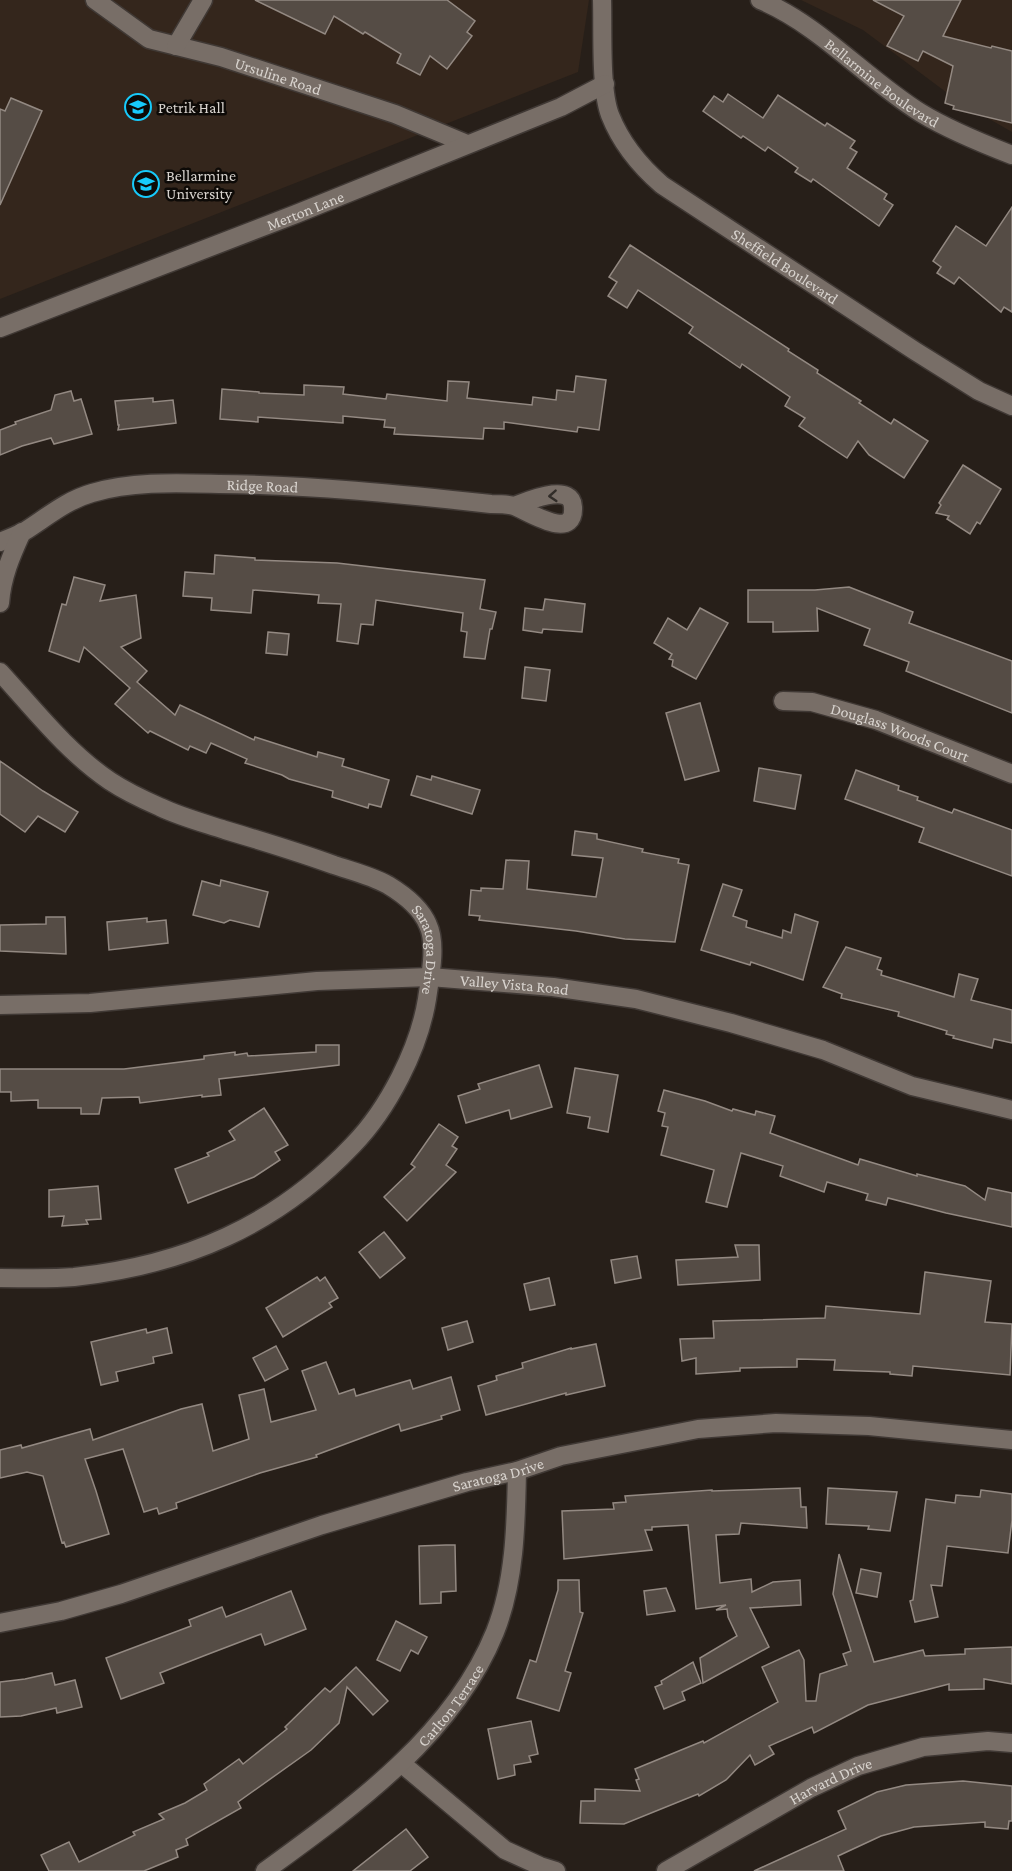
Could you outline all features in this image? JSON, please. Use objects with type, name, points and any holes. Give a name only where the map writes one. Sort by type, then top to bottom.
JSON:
[{"type":"street","name":"Ursuline Road","points":[[95,0],[148,39],[221,57],[395,114],[467,144]]},
{"type":"street","points":[[176,46],[203,0]]},
{"type":"street","name":"Sheffield Boulevard","points":[[602,0],[605,84],[609,113],[642,168],[662,184],[924,357],[979,391],[1012,406]]},
{"type":"street","name":"Bellarmine Boulevard","points":[[760,0],[807,26],[920,112],[973,139],[1012,155]]},
{"type":"street","name":"Merton Lane","points":[[0,328],[296,214],[561,106],[605,84]]},
{"type":"street","name":"Ridge Road","points":[[0,542],[22,532],[69,501],[89,493],[159,483],[250,484],[390,493],[514,506]]},
{"type":"street","points":[[0,603],[2,583],[10,557],[22,532]]},
{"type":"street","name":"Saratoga Drive","points":[[0,672],[46,723],[87,763],[111,782],[162,808],[305,854],[387,885],[416,907],[428,925],[432,942],[430,977],[424,1013],[408,1058],[393,1090],[372,1123],[340,1160],[294,1198],[249,1227],[185,1255],[148,1265],[73,1277],[0,1278]]},
{"type":"street","name":"Douglass Woods Court","points":[[783,701],[812,702],[876,720],[1012,774]]},
{"type":"street","name":"Valley Vista Road","points":[[0,1005],[90,1004],[317,981],[430,977],[552,987],[636,999],[731,1023],[823,1050],[912,1086],[1012,1110]]},
{"type":"street","name":"Saratoga Drive","points":[[0,1623],[61,1611],[121,1594],[322,1525],[467,1482],[517,1471],[561,1456],[698,1429],[776,1423],[869,1426],[1012,1440]]},
{"type":"street","name":"Carlton Terrace","points":[[265,1871],[340,1816],[401,1763],[454,1704],[473,1676],[495,1631],[508,1587],[516,1527],[517,1471]]},
{"type":"street","name":"Harvard Drive","points":[[666,1871],[811,1788],[858,1766],[923,1747],[988,1741],[1012,1743]]},
{"type":"street","points":[[401,1763],[505,1850],[556,1871]]},
{"type":"shaded area","name":"Bellarmine University","points":[[0,0],[589,0],[578,72],[0,299]]},
{"type":"shaded area","points":[[801,0],[1012,0],[1012,132],[958,101],[863,30]]},
{"type":"building","points":[[255,0],[447,0],[475,21],[467,32],[472,36],[447,69],[430,56],[420,75],[397,63],[401,54],[334,16],[325,34]]},
{"type":"building","points":[[873,0],[961,0],[943,36],[1012,51],[1012,123],[953,109],[954,106],[945,103],[953,66],[923,51],[918,61],[887,46],[904,16]]},
{"type":"building","points":[[728,94],[763,118],[778,95],[825,126],[827,123],[855,141],[850,148],[857,152],[847,168],[887,194],[884,199],[893,205],[879,226],[813,179],[811,182],[795,172],[798,168],[768,147],[765,151],[743,136],[741,138],[703,111],[714,96],[723,102]]},
{"type":"building","points":[[11,98],[42,111],[0,205],[0,109],[5,111]]},
{"type":"building","points":[[1012,207],[1012,312],[1004,307],[1001,312],[959,277],[954,284],[937,273],[941,267],[933,261],[956,226],[986,246]]},
{"type":"building","points":[[630,245],[789,349],[788,351],[818,370],[817,373],[861,401],[859,403],[891,424],[894,419],[928,441],[904,478],[869,455],[858,441],[847,458],[799,426],[805,418],[785,406],[790,397],[742,364],[740,368],[689,333],[693,327],[638,290],[627,308],[608,296],[617,282],[609,277]]},
{"type":"building","points":[[576,376],[606,380],[599,430],[578,427],[577,432],[504,422],[504,429],[484,428],[483,439],[394,434],[395,428],[384,427],[385,420],[343,416],[343,423],[258,417],[258,422],[220,419],[222,389],[304,395],[304,385],[344,387],[343,394],[386,399],[387,394],[447,401],[448,381],[469,382],[467,398],[532,405],[533,397],[556,400],[557,390],[574,392]]},
{"type":"building","points":[[71,391],[74,401],[81,399],[92,434],[54,444],[51,438],[0,455],[0,430],[16,424],[15,422],[51,410],[55,395]]},
{"type":"building","points":[[153,398],[153,402],[173,400],[176,423],[118,430],[115,401]]},
{"type":"building","points":[[963,465],[1001,489],[980,524],[977,522],[970,534],[947,519],[949,516],[936,513],[941,505],[939,503]]},
{"type":"building","points":[[215,555],[255,558],[255,560],[337,563],[485,580],[480,609],[496,612],[492,629],[490,629],[485,659],[464,657],[467,632],[461,631],[463,613],[376,600],[373,625],[361,624],[358,644],[337,641],[341,604],[318,603],[319,595],[253,590],[251,613],[211,610],[212,598],[183,596],[185,572],[214,574]]},
{"type":"building","points":[[74,577],[105,585],[100,601],[136,595],[141,638],[121,647],[147,671],[137,682],[175,715],[180,705],[254,740],[255,737],[317,757],[318,752],[344,759],[342,766],[389,780],[381,807],[369,804],[368,808],[332,797],[333,791],[289,779],[245,763],[247,759],[211,743],[206,753],[190,746],[188,750],[150,731],[148,733],[115,704],[130,688],[84,647],[79,662],[49,651],[62,604],[66,605]]},
{"type":"building","points":[[849,587],[913,612],[909,623],[1012,661],[1012,713],[906,671],[909,662],[864,645],[870,629],[817,608],[818,631],[773,632],[773,622],[748,622],[748,590],[815,590]]},
{"type":"building","points":[[545,599],[585,604],[582,632],[543,629],[542,633],[523,630],[525,608],[543,610]]},
{"type":"building","points":[[700,608],[728,623],[696,679],[672,666],[673,660],[669,659],[672,654],[654,643],[668,618],[687,630]]},
{"type":"building","points":[[268,632],[289,634],[287,655],[266,653]]},
{"type":"building","points":[[525,667],[550,670],[546,701],[522,698]]},
{"type":"building","points":[[700,703],[719,771],[685,780],[666,713]]},
{"type":"building","points":[[0,761],[78,812],[65,832],[38,816],[25,832],[0,814]]},
{"type":"building","points":[[759,768],[801,775],[795,809],[754,801]]},
{"type":"building","points":[[856,770],[899,786],[898,790],[918,797],[917,800],[952,813],[954,809],[1012,830],[1012,876],[919,842],[924,828],[845,799]]},
{"type":"building","points":[[417,776],[431,780],[432,776],[480,790],[472,814],[411,795]]},
{"type":"building","points":[[575,831],[597,834],[597,839],[643,849],[642,852],[679,859],[678,863],[689,865],[675,942],[625,939],[479,920],[480,916],[469,915],[471,890],[503,889],[506,860],[529,861],[527,889],[596,897],[603,858],[572,855]]},
{"type":"building","points":[[221,880],[268,892],[259,927],[230,920],[224,923],[193,915],[202,881],[220,886]]},
{"type":"building","points":[[723,884],[742,890],[733,916],[747,921],[746,927],[782,938],[783,930],[791,933],[795,914],[818,922],[803,980],[751,962],[750,965],[701,950]]},
{"type":"building","points":[[46,917],[65,917],[66,954],[0,951],[0,925],[46,924]]},
{"type":"building","points":[[147,918],[147,922],[166,920],[168,943],[109,950],[107,922]]},
{"type":"building","points":[[846,947],[881,958],[877,969],[882,971],[881,975],[954,997],[959,974],[978,979],[971,1000],[1012,1010],[1012,1043],[994,1039],[992,1048],[953,1038],[954,1036],[946,1034],[947,1031],[898,1016],[899,1012],[841,998],[842,994],[823,987]]},
{"type":"building","points":[[316,1045],[339,1045],[339,1065],[219,1079],[221,1095],[202,1097],[202,1095],[140,1103],[139,1097],[102,1098],[99,1114],[81,1114],[81,1108],[38,1108],[38,1100],[11,1101],[11,1092],[0,1092],[0,1069],[124,1069],[204,1059],[204,1056],[235,1052],[235,1055],[247,1053],[248,1056],[316,1052]]},
{"type":"building","points":[[539,1065],[552,1107],[511,1119],[509,1110],[466,1123],[458,1096],[480,1089],[478,1084]]},
{"type":"building","points":[[575,1068],[618,1075],[608,1132],[588,1128],[590,1117],[567,1113]]},
{"type":"building","points":[[664,1090],[732,1111],[733,1109],[755,1115],[756,1111],[775,1116],[770,1133],[858,1165],[860,1159],[917,1176],[917,1174],[965,1186],[985,1200],[988,1188],[1012,1193],[1012,1227],[888,1198],[886,1205],[866,1200],[868,1194],[827,1182],[824,1192],[780,1176],[783,1166],[741,1153],[727,1207],[706,1202],[714,1170],[661,1155],[668,1127],[662,1126],[665,1113],[658,1111]]},
{"type":"building","points":[[264,1108],[288,1145],[275,1152],[280,1160],[254,1177],[188,1203],[175,1169],[209,1156],[207,1153],[235,1140],[229,1131]]},
{"type":"building","points":[[439,1124],[458,1137],[452,1146],[457,1149],[446,1165],[456,1172],[407,1221],[384,1197],[415,1167],[411,1164]]},
{"type":"building","points":[[98,1186],[101,1219],[86,1220],[88,1224],[62,1226],[64,1216],[49,1217],[49,1190]]},
{"type":"building","points":[[384,1232],[405,1258],[380,1278],[359,1252]]},
{"type":"building","points":[[735,1245],[759,1245],[760,1280],[678,1285],[676,1260],[738,1257]]},
{"type":"building","points":[[637,1256],[641,1278],[615,1283],[611,1260]]},
{"type":"building","points":[[925,1272],[991,1281],[985,1322],[1012,1324],[1010,1375],[913,1366],[912,1376],[890,1374],[890,1372],[834,1370],[835,1360],[797,1359],[797,1367],[740,1368],[740,1371],[696,1374],[696,1358],[682,1361],[680,1339],[714,1338],[713,1321],[825,1318],[826,1306],[920,1314]]},
{"type":"building","points":[[317,1277],[320,1281],[325,1277],[338,1298],[329,1303],[332,1307],[283,1337],[266,1308]]},
{"type":"building","points":[[549,1278],[555,1305],[530,1310],[524,1284]]},
{"type":"building","points":[[467,1321],[473,1342],[448,1350],[442,1328]]},
{"type":"building","points":[[167,1328],[172,1353],[153,1357],[154,1363],[116,1372],[118,1381],[101,1385],[91,1342],[146,1329],[147,1333]]},
{"type":"building","points":[[596,1344],[605,1386],[566,1395],[566,1393],[486,1415],[478,1386],[497,1380],[496,1376],[523,1368],[522,1363],[571,1348]]},
{"type":"building","points":[[276,1346],[288,1369],[265,1381],[253,1358]]},
{"type":"building","points":[[326,1362],[339,1394],[354,1389],[356,1396],[410,1380],[413,1389],[451,1377],[460,1410],[441,1416],[442,1419],[401,1431],[399,1424],[316,1455],[317,1457],[260,1473],[176,1503],[177,1508],[159,1514],[157,1508],[144,1512],[123,1449],[85,1459],[109,1534],[66,1547],[64,1542],[62,1543],[43,1476],[27,1472],[0,1478],[0,1450],[21,1445],[22,1448],[90,1429],[93,1440],[181,1409],[202,1404],[213,1451],[249,1439],[239,1395],[264,1389],[271,1422],[316,1410],[302,1371]]},
{"type":"building","points":[[800,1488],[801,1507],[806,1507],[807,1528],[741,1523],[739,1534],[716,1535],[720,1583],[751,1579],[752,1592],[773,1582],[800,1580],[801,1605],[750,1608],[769,1647],[703,1683],[700,1658],[737,1636],[728,1617],[727,1609],[716,1610],[726,1605],[696,1609],[688,1525],[652,1527],[652,1530],[645,1530],[652,1550],[564,1559],[562,1511],[614,1509],[613,1503],[626,1502],[625,1496],[712,1490]]},
{"type":"building","points":[[828,1488],[897,1492],[890,1531],[868,1529],[869,1526],[826,1524]]},
{"type":"building","points":[[981,1490],[1012,1494],[1008,1553],[947,1546],[942,1586],[931,1585],[938,1617],[915,1622],[910,1601],[913,1600],[926,1499],[955,1503],[956,1495],[980,1497]]},
{"type":"building","points":[[455,1545],[456,1591],[441,1592],[441,1603],[420,1604],[419,1546]]},
{"type":"building","points":[[839,1554],[874,1662],[923,1650],[925,1656],[965,1654],[965,1649],[1012,1647],[1012,1684],[984,1679],[984,1689],[949,1690],[949,1684],[868,1705],[814,1733],[812,1727],[769,1746],[774,1754],[755,1765],[750,1755],[726,1780],[699,1796],[698,1794],[624,1824],[580,1823],[581,1801],[595,1801],[595,1789],[640,1791],[635,1769],[703,1741],[704,1743],[778,1702],[762,1667],[799,1650],[804,1660],[806,1701],[816,1701],[820,1674],[847,1665],[843,1654],[851,1651],[833,1594]]},
{"type":"building","points":[[861,1569],[881,1573],[877,1597],[856,1593]]},
{"type":"building","points":[[558,1580],[579,1580],[580,1612],[583,1613],[565,1671],[571,1673],[559,1711],[517,1698],[530,1660],[536,1662],[558,1590]]},
{"type":"building","points":[[666,1588],[675,1611],[647,1615],[644,1591]]},
{"type":"building","points":[[291,1591],[306,1629],[265,1645],[261,1634],[160,1673],[164,1683],[121,1699],[106,1658],[191,1626],[189,1620],[222,1607],[226,1617]]},
{"type":"building","points":[[396,1621],[427,1637],[418,1654],[411,1650],[400,1671],[377,1660]]},
{"type":"building","points":[[693,1662],[701,1683],[682,1692],[685,1700],[664,1709],[655,1687]]},
{"type":"building","points":[[356,1667],[388,1701],[373,1715],[347,1687],[339,1723],[311,1750],[238,1802],[241,1808],[186,1839],[188,1845],[176,1850],[178,1857],[144,1871],[49,1871],[41,1855],[69,1842],[79,1862],[135,1835],[133,1832],[164,1819],[159,1814],[207,1790],[204,1784],[239,1759],[243,1764],[287,1729],[285,1727],[325,1688],[330,1692]]},
{"type":"building","points":[[52,1673],[55,1685],[75,1680],[82,1707],[57,1713],[56,1708],[21,1716],[0,1717],[0,1682]]},
{"type":"building","points":[[531,1721],[538,1754],[529,1756],[531,1762],[514,1765],[515,1775],[498,1779],[488,1729]]},
{"type":"building","points":[[963,1781],[1012,1786],[1012,1821],[1009,1821],[1008,1829],[985,1827],[985,1822],[914,1827],[881,1836],[838,1856],[844,1871],[754,1871],[846,1829],[838,1811],[877,1792],[906,1785]]},
{"type":"building","points":[[406,1829],[428,1857],[410,1871],[353,1871]]},
{"type":"place","name":"Petrik Hall","points":[[138,107]]},
{"type":"place","name":"Bellarmine University","points":[[146,184]]}]
